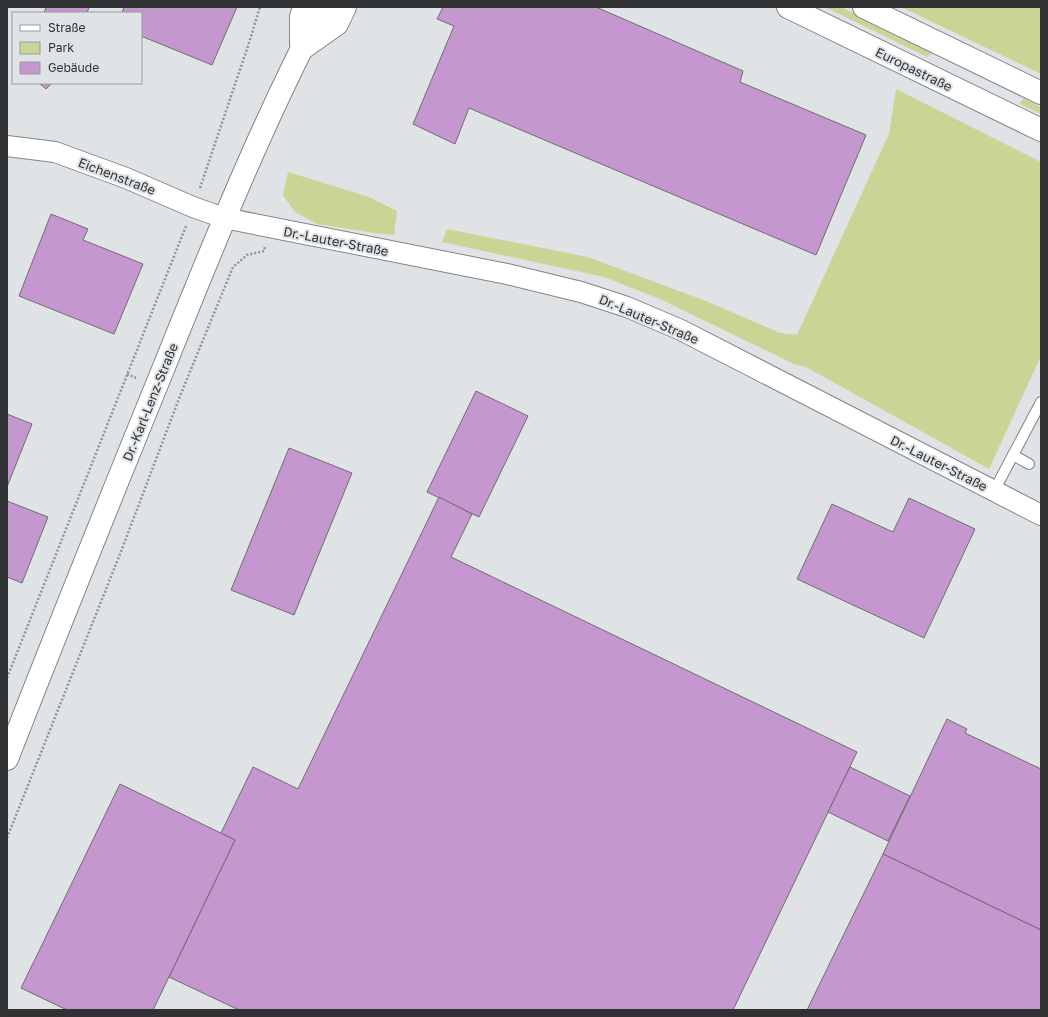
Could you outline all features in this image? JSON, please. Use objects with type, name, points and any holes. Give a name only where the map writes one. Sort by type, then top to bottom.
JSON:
[{"type":"street","name":"Dr.-Karl-Lenz-Straße","points":[[301,50],[301,17],[304,7]]},
{"type":"street","name":"Dr.-Karl-Lenz-Straße","points":[[7,759],[61,621],[224,218],[301,50],[323,7]]},
{"type":"street","points":[[301,50],[337,24],[345,7]]},
{"type":"street","name":"Europastraße","points":[[788,7],[1041,130]]},
{"type":"street","points":[[864,7],[1041,93]]},
{"type":"street","name":"Eichenstraße","points":[[7,146],[55,152],[126,178],[193,207],[224,218]]},
{"type":"street","name":"Dr.-Lauter-Straße","points":[[224,218],[506,274],[581,292],[627,307],[681,330],[1041,515]]},
{"type":"lane","points":[[994,491],[1041,402]]},
{"type":"lane","points":[[1013,455],[1029,464]]},
{"type":"path","points":[[7,838],[119,556],[180,396],[233,268],[247,255],[264,251],[272,228]]},
{"type":"path","points":[[7,678],[127,374]]},
{"type":"green space","points":[[825,7],[841,7],[930,50],[932,53],[927,57]]},
{"type":"green space","points":[[901,7],[1039,7],[1041,8],[1041,74]]},
{"type":"green space","points":[[896,89],[1041,162],[1041,356],[989,469],[806,367],[796,365],[660,299],[604,277],[442,242],[447,229],[588,257],[706,301],[780,333],[797,335],[889,134]]},
{"type":"green space","points":[[1024,98],[1041,107],[1041,114],[1022,105],[1020,103]]},
{"type":"green space","points":[[288,172],[369,197],[397,211],[394,235],[317,224],[295,212],[283,195]]},
{"type":"building","points":[[46,7],[89,7],[87,12],[44,12]]},
{"type":"building","points":[[124,7],[237,7],[212,65],[142,36],[142,12],[122,12]]},
{"type":"building","points":[[443,7],[596,7],[743,71],[740,82],[866,135],[816,255],[469,108],[455,144],[413,124],[454,26],[437,19]]},
{"type":"building","points":[[40,84],[51,84],[46,89]]},
{"type":"building","points":[[51,214],[88,229],[83,240],[143,264],[114,334],[19,296]]},
{"type":"building","points":[[476,391],[528,416],[479,517],[427,492]]},
{"type":"building","points":[[7,414],[32,424],[7,487]]},
{"type":"building","points":[[289,448],[352,473],[294,615],[231,590]]},
{"type":"building","points":[[439,497],[472,514],[451,557],[857,752],[733,1010],[239,1010],[169,977],[235,840],[221,833],[253,767],[298,789]]},
{"type":"building","points":[[909,498],[975,529],[924,638],[797,579],[832,504],[893,532]]},
{"type":"building","points":[[7,501],[48,517],[22,583],[7,577]]},
{"type":"building","points":[[947,719],[967,729],[965,733],[1041,769],[1041,930],[883,854]]},
{"type":"building","points":[[850,767],[910,796],[888,841],[828,812]]},
{"type":"building","points":[[120,784],[235,840],[153,1010],[67,1010],[21,988]]},
{"type":"building","points":[[883,854],[1041,930],[1041,1010],[807,1010]]}]
